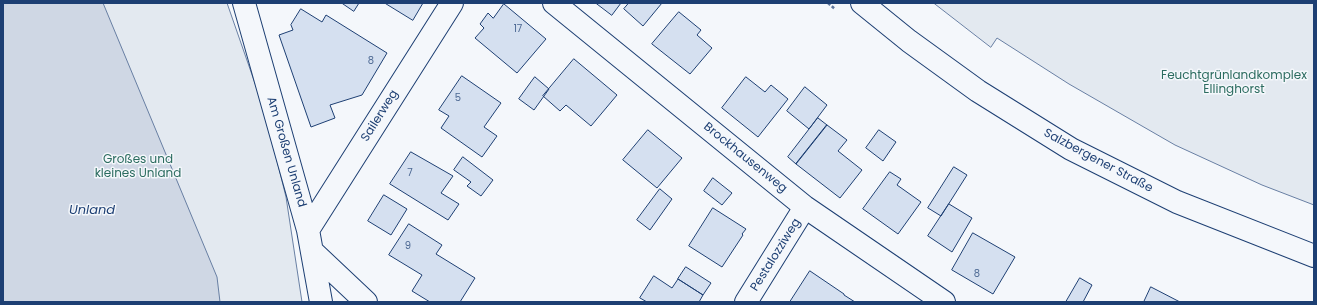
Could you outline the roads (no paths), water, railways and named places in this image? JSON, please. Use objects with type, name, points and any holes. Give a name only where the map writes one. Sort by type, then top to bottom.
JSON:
[{"type":"street","name":"Am Großen Unland","points":[[244,3],[308,230],[321,302]]},
{"type":"street","name":"Sailerweg","points":[[308,230],[452,3]]},
{"type":"street","name":"Brockhausenweg","points":[[554,3],[806,208],[944,302]]},
{"type":"street","name":"Salzbergener Straße","points":[[862,3],[909,41],[978,91],[1071,149],[1177,202],[1314,256]]},
{"type":"street","name":"Pestalozziweg","points":[[746,302],[806,208]]},
{"type":"street","points":[[313,252],[366,302]]},
{"type":"water","name":"Unland","points":[[3,3],[103,3],[217,277],[220,302],[3,302]]},
{"type":"park label","name":"Feuchtgrünlandkomplex Ellinghorst","points":[[1234,83]]},
{"type":"park label","name":"Großes und kleines Unland","points":[[138,167]]}]
